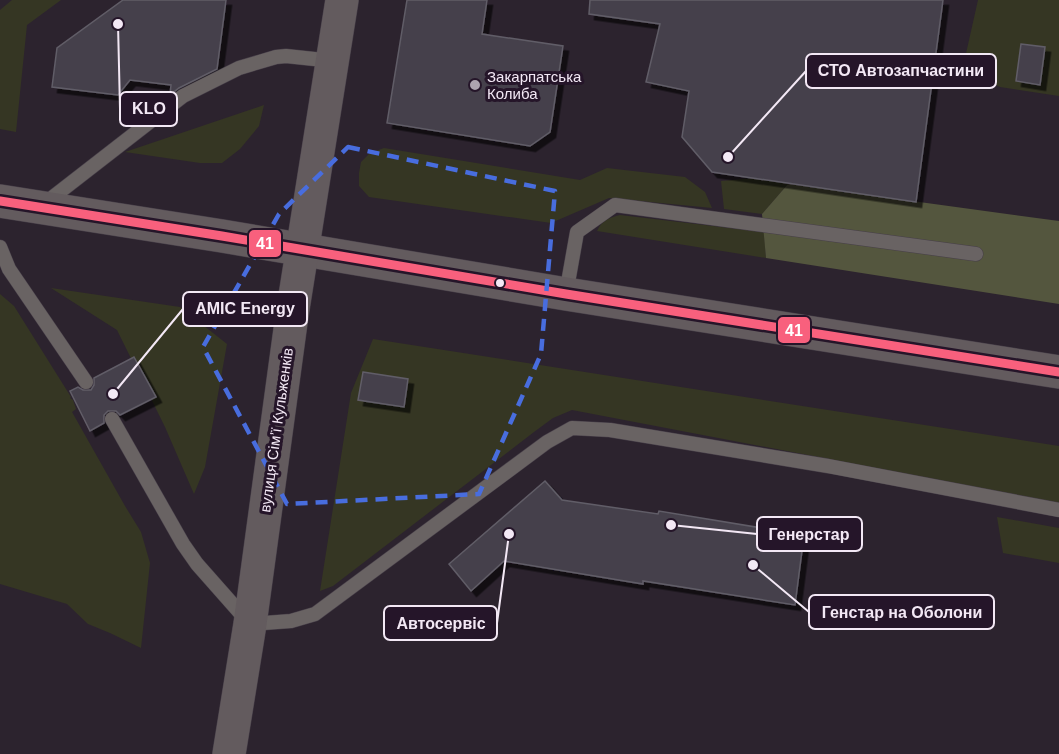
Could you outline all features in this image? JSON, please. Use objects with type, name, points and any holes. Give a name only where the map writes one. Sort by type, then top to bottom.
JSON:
[{"type":"main road","name":"вулиця Сімʼї Кульженків","points":[[229,754],[250,624],[302,249],[342,0]]},
{"type":"main road","points":[[0,201],[1059,372]]},
{"type":"lane","points":[[40,207],[183,96],[239,68],[286,56],[333,62]]},
{"type":"lane","points":[[566,294],[577,232],[615,205],[976,254]]},
{"type":"lane","points":[[0,247],[9,269],[86,382]]},
{"type":"lane","points":[[112,419],[183,544],[197,564],[250,624],[291,621],[315,614],[547,442],[572,428],[610,430],[828,465],[1059,510]]},
{"type":"highlighted area","points":[[348,147],[555,191],[541,354],[479,494],[287,504],[203,347],[279,214]]},
{"type":"green space","points":[[12,0],[61,0],[27,25],[16,132],[0,129],[0,10]]},
{"type":"green space","points":[[978,0],[1059,0],[1059,96],[1000,87],[972,73],[965,58]]},
{"type":"green space","points":[[264,105],[259,126],[240,149],[222,163],[200,163],[125,152]]},
{"type":"green space","points":[[384,148],[580,180],[607,168],[685,177],[705,192],[712,208],[609,198],[551,223],[369,197],[359,186],[361,162],[370,153]]},
{"type":"green space","points":[[754,178],[788,184],[762,214],[724,209],[721,181]]},
{"type":"green space","points":[[788,184],[1059,221],[1059,304],[766,258],[762,214]]},
{"type":"green space","points":[[620,215],[764,232],[766,258],[597,231],[606,220]]},
{"type":"green space","points":[[51,288],[180,307],[227,344],[205,467],[194,494],[165,427],[117,330]]},
{"type":"green space","points":[[0,294],[14,306],[73,400],[76,409],[72,412],[141,532],[150,563],[141,648],[88,624],[67,604],[0,584]]},
{"type":"green space","points":[[373,339],[1059,446],[1059,503],[572,410],[553,418],[333,586],[320,591],[351,393]]},
{"type":"green space","points":[[997,517],[1059,528],[1059,563],[1003,553]]},
{"type":"building","points":[[123,0],[226,0],[217,69],[170,95],[171,85],[130,80],[118,95],[52,87],[57,48]]},
{"type":"building","name":"Закарпатська Колиба","points":[[407,0],[487,0],[482,34],[563,46],[550,132],[530,146],[387,123]]},
{"type":"building","points":[[590,0],[943,0],[916,202],[712,172],[682,137],[689,91],[646,82],[660,24],[589,14]]},
{"type":"building","points":[[1021,44],[1045,47],[1040,85],[1016,81]]},
{"type":"building","points":[[134,357],[156,397],[120,415],[116,411],[108,411],[104,415],[104,423],[90,431],[70,391],[78,387],[91,390],[94,378]]},
{"type":"building","points":[[363,372],[408,379],[404,407],[358,400]]},
{"type":"building","points":[[545,481],[562,500],[658,514],[659,511],[804,535],[795,605],[643,581],[643,584],[504,561],[471,591],[449,564]]},
{"type":"transit line","name":"41","points":[[0,201],[1059,372]]},
{"type":"place","name":"KLO","points":[[118,24]]},
{"type":"place","name":"Закарпатська Колиба","points":[[475,85]]},
{"type":"place","name":"СТО Автозапчастини","points":[[728,157]]},
{"type":"place","name":"AMIC Energy","points":[[113,394]]},
{"type":"place","name":"Генерстар","points":[[671,525]]},
{"type":"place","name":"Автосервіс","points":[[509,534]]},
{"type":"place","name":"Генстар на Оболони","points":[[753,565]]}]
